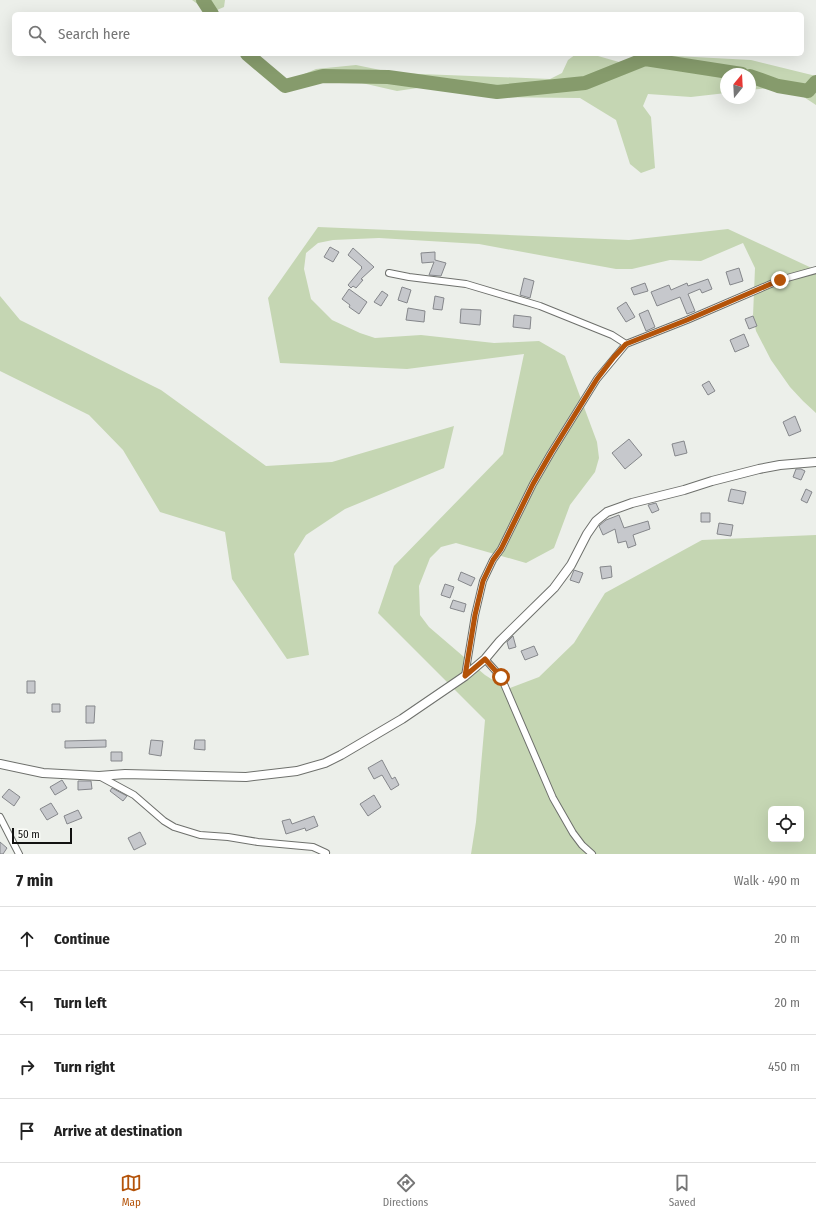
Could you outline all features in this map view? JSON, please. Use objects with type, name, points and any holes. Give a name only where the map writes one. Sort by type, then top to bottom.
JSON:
[{"type":"street","points":[[465,676],[475,615],[483,581],[493,560],[501,549],[533,484],[551,453],[597,379],[626,344],[687,320],[780,280],[816,270]]},
{"type":"street","points":[[389,273],[466,284],[540,306],[612,335],[626,344]]},
{"type":"street","points":[[0,764],[43,773],[99,776],[125,774],[246,777],[284,773],[325,763],[377,735],[465,676],[485,659],[500,641],[554,588],[571,565],[587,534],[596,521],[607,512],[632,503],[759,469],[780,465],[816,462]]},
{"type":"street","points":[[485,659],[501,677],[553,798],[573,833],[582,845],[592,854]]},
{"type":"street","points":[[99,776],[134,795],[164,821],[174,827],[200,836],[228,837],[258,842],[313,847],[326,853]]},
{"type":"street","points":[[0,817],[19,854]]},
{"type":"green space","points":[[192,0],[225,0],[224,7],[209,12]]},
{"type":"green space","points":[[573,56],[598,56],[619,62],[652,56],[751,60],[816,76],[816,105],[787,86],[756,89],[756,68],[720,68],[720,94],[691,97],[648,94],[643,106],[651,117],[655,168],[641,173],[630,164],[616,120],[580,98],[494,97],[438,85],[397,91],[340,78],[297,89],[302,75],[316,69],[356,65],[395,73],[550,79],[562,73],[568,60]]},
{"type":"green space","points":[[318,227],[629,240],[728,229],[816,270],[816,413],[790,387],[771,360],[756,331],[753,316],[755,268],[743,243],[701,261],[670,260],[632,269],[616,269],[479,244],[379,238],[333,240],[318,243],[306,253],[304,269],[311,299],[332,320],[375,338],[421,335],[494,343],[539,341],[565,356],[597,442],[599,458],[595,472],[570,505],[554,548],[526,563],[456,543],[441,547],[430,558],[419,586],[420,615],[429,627],[485,675],[507,689],[539,677],[574,643],[605,593],[702,540],[816,535],[816,854],[471,854],[476,822],[485,720],[378,613],[394,566],[503,454],[524,354],[407,369],[280,363],[268,298]]},
{"type":"green space","points":[[0,296],[20,320],[161,390],[266,466],[332,462],[454,426],[444,468],[345,509],[306,535],[294,554],[309,655],[287,659],[232,579],[225,532],[160,512],[123,450],[89,415],[0,371]]},
{"type":"building","points":[[330,247],[339,252],[333,262],[324,257]]},
{"type":"building","points":[[353,248],[374,267],[361,279],[363,280],[356,288],[353,286],[351,288],[348,285],[362,268],[348,255]]},
{"type":"building","points":[[435,252],[435,260],[446,263],[441,276],[429,275],[434,262],[422,263],[421,253]]},
{"type":"building","points":[[739,268],[743,281],[730,285],[726,272]]},
{"type":"building","points":[[524,278],[534,281],[530,298],[520,295]]},
{"type":"building","points":[[708,279],[712,289],[702,293],[700,289],[688,294],[695,311],[687,314],[680,297],[657,306],[651,292],[669,285],[671,290],[687,283],[688,286]]},
{"type":"building","points":[[645,283],[648,291],[634,295],[631,288]]},
{"type":"building","points":[[402,287],[411,290],[407,303],[398,300]]},
{"type":"building","points":[[349,289],[367,302],[359,314],[349,307],[350,305],[342,299]]},
{"type":"building","points":[[382,291],[388,295],[381,306],[374,302]]},
{"type":"building","points":[[435,296],[444,298],[442,310],[433,309]]},
{"type":"building","points":[[626,302],[635,317],[626,322],[617,308]]},
{"type":"building","points":[[408,308],[425,311],[424,322],[406,320]]},
{"type":"building","points":[[461,309],[481,310],[480,325],[460,323]]},
{"type":"building","points":[[648,310],[655,327],[646,331],[639,314]]},
{"type":"building","points":[[514,315],[531,317],[530,329],[513,327]]},
{"type":"building","points":[[753,316],[757,326],[749,329],[745,319]]},
{"type":"building","points":[[744,334],[749,346],[735,352],[730,340]]},
{"type":"building","points":[[709,381],[715,391],[708,395],[702,385]]},
{"type":"building","points":[[795,416],[801,431],[789,436],[783,422]]},
{"type":"building","points":[[629,439],[642,455],[625,469],[612,453]]},
{"type":"building","points":[[684,441],[687,453],[675,456],[672,444]]},
{"type":"building","points":[[796,469],[805,471],[801,480],[793,477]]},
{"type":"building","points":[[731,489],[746,492],[743,504],[728,501]]},
{"type":"building","points":[[806,489],[812,492],[807,503],[801,500]]},
{"type":"building","points":[[656,503],[659,510],[652,513],[648,505]]},
{"type":"building","points":[[701,513],[710,513],[710,522],[701,522]]},
{"type":"building","points":[[619,515],[624,528],[648,521],[650,529],[633,535],[636,545],[628,548],[626,541],[618,543],[615,529],[603,535],[599,526],[606,520]]},
{"type":"building","points":[[719,523],[733,525],[731,536],[717,534]]},
{"type":"building","points":[[611,566],[612,577],[602,579],[600,567]]},
{"type":"building","points":[[574,570],[583,573],[579,583],[570,580]]},
{"type":"building","points":[[461,572],[475,578],[471,586],[458,580]]},
{"type":"building","points":[[445,584],[454,587],[450,598],[441,595]]},
{"type":"building","points":[[453,600],[466,604],[464,612],[450,608]]},
{"type":"building","points":[[513,636],[516,647],[509,649],[507,642]]},
{"type":"building","points":[[534,646],[538,655],[525,660],[521,651]]},
{"type":"building","points":[[27,681],[35,681],[35,693],[27,693]]},
{"type":"building","points":[[52,704],[60,704],[60,712],[52,712]]},
{"type":"building","points":[[86,706],[95,706],[94,723],[86,723]]},
{"type":"building","points":[[106,740],[106,747],[65,748],[65,741]]},
{"type":"building","points":[[151,740],[163,741],[161,756],[149,754]]},
{"type":"building","points":[[195,740],[205,740],[205,750],[194,749]]},
{"type":"building","points":[[111,752],[122,752],[122,761],[111,761]]},
{"type":"building","points":[[382,760],[392,779],[395,777],[399,785],[391,790],[382,775],[374,779],[368,768]]},
{"type":"building","points":[[62,780],[67,788],[55,795],[50,787]]},
{"type":"building","points":[[78,781],[91,781],[92,789],[78,790]]},
{"type":"building","points":[[112,788],[127,796],[123,801],[110,791]]},
{"type":"building","points":[[9,789],[20,797],[14,806],[2,797]]},
{"type":"building","points":[[374,795],[381,807],[368,816],[360,804]]},
{"type":"building","points":[[51,803],[58,814],[47,820],[40,809]]},
{"type":"building","points":[[78,810],[82,818],[67,824],[64,816]]},
{"type":"building","points":[[314,816],[318,826],[306,831],[305,828],[286,834],[282,821],[290,819],[292,824]]},
{"type":"building","points":[[140,832],[146,844],[134,850],[128,838]]},
{"type":"building","points":[[0,842],[7,848],[3,854],[0,854]]},
{"type":"waterway","points":[[203,0],[211,12]]},
{"type":"waterway","points":[[249,56],[285,86],[323,76],[388,77],[497,92],[585,83],[645,59],[720,71]]},
{"type":"waterway","points":[[756,78],[778,86],[808,91],[816,82]]},
{"type":"route","points":[[501,677],[485,659],[465,676],[475,615],[483,581],[493,560],[501,549],[533,484],[597,379],[626,344],[687,320],[780,280]]}]
